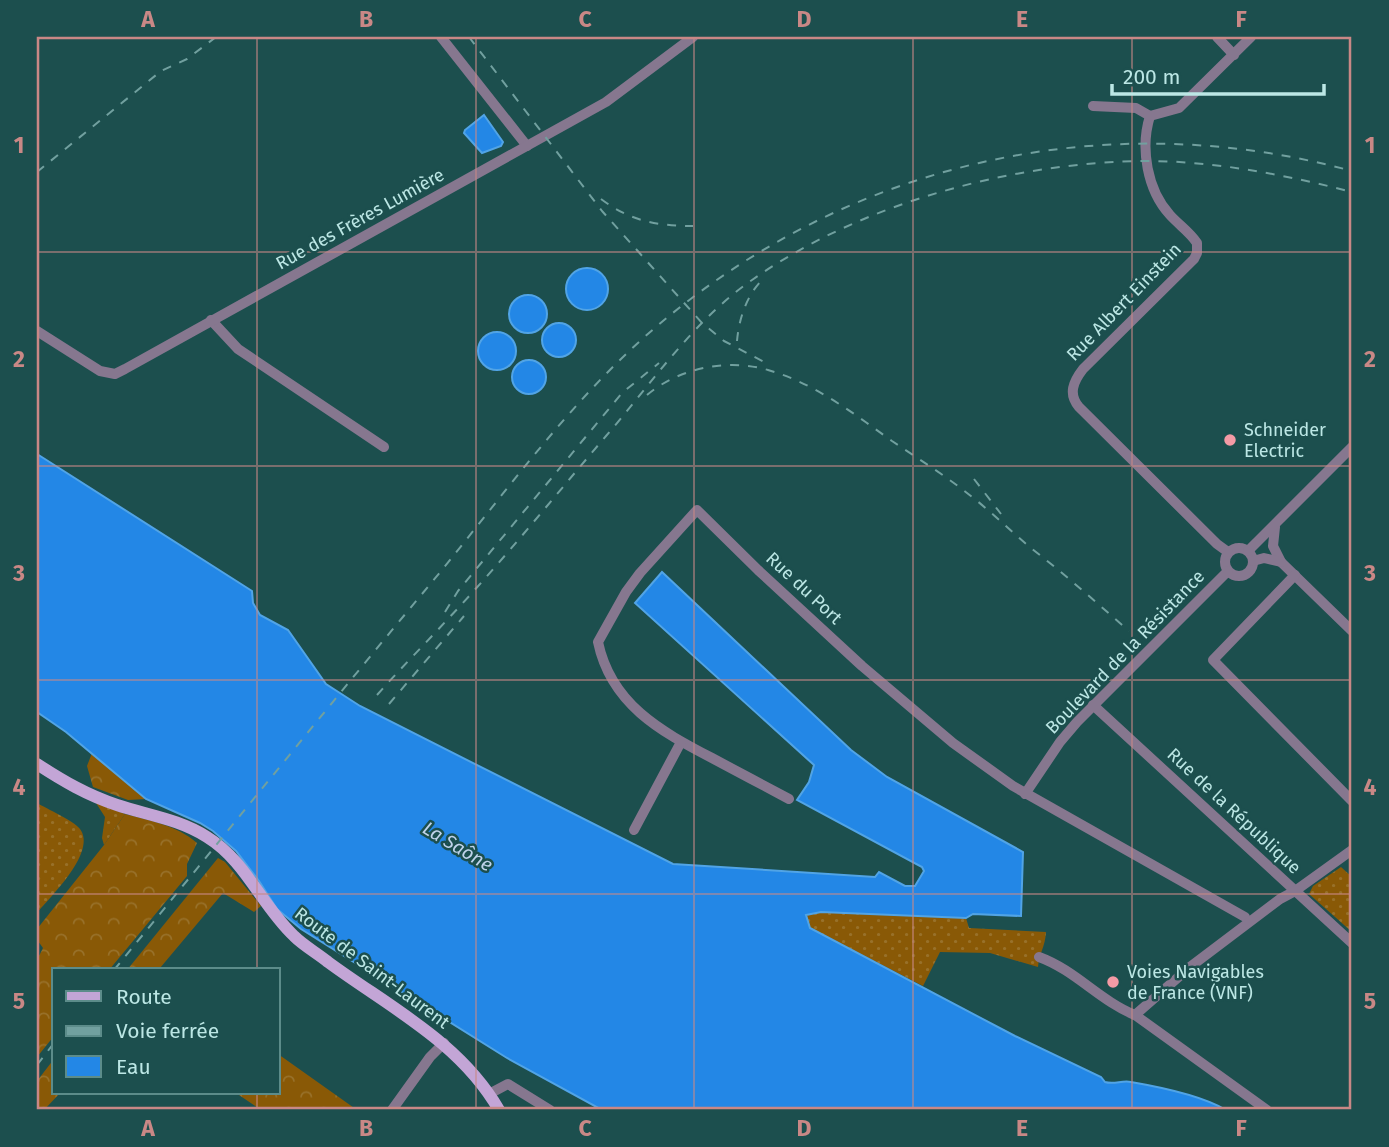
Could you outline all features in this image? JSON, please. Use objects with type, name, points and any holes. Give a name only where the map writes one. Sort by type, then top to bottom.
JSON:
[{"type":"main road","name":"Route de Saint-Laurent","points":[[37,764],[75,789],[114,804],[180,823],[214,841],[242,868],[269,909],[296,938],[444,1043],[472,1071],[499,1110]]},
{"type":"street","points":[[441,37],[527,146]]},
{"type":"street","points":[[1217,37],[1234,55]]},
{"type":"street","points":[[1093,106],[1136,108],[1150,116],[1179,107],[1251,37]]},
{"type":"street","name":"Rue des Frères Lumière","points":[[37,331],[100,371],[115,374],[606,102],[690,38]]},
{"type":"street","name":"Rue Albert Einstein","points":[[1150,116],[1147,125],[1150,182],[1168,213],[1197,243],[1197,253],[1083,369],[1074,380],[1072,392],[1079,407],[1228,552]]},
{"type":"street","points":[[211,320],[238,349],[384,447]]},
{"type":"street","points":[[1281,562],[1250,556],[1240,548],[1228,552],[1224,560],[1228,571],[1233,575],[1243,575],[1250,570],[1250,556],[1276,523],[1352,447]]},
{"type":"street","name":"Rue du Port","points":[[789,799],[681,742],[637,711],[606,671],[598,642],[626,592],[697,510],[758,570],[920,717],[953,743],[1025,793],[1245,916]]},
{"type":"street","points":[[1276,523],[1272,541],[1281,562],[1352,631]]},
{"type":"street","name":"Boulevard de la Résistance","points":[[1025,793],[1060,742],[1093,705],[1228,571]]},
{"type":"street","points":[[1295,575],[1215,657],[1214,664],[1352,801]]},
{"type":"street","name":"Rue de la République","points":[[1093,705],[1352,943]]},
{"type":"street","points":[[634,830],[681,742]]},
{"type":"street","points":[[1136,1015],[1190,967],[1280,899],[1352,850]]},
{"type":"street","points":[[1039,957],[1065,968],[1124,1010],[1136,1015],[1267,1110]]},
{"type":"street","points":[[392,1110],[430,1057],[444,1043]]},
{"type":"street","points":[[489,1094],[508,1084],[550,1110]]},
{"type":"green space","points":[[92,753],[146,799],[128,800],[93,787],[87,766]]},
{"type":"green space","points":[[37,803],[77,826],[84,839],[78,861],[37,913]]},
{"type":"green space","points":[[96,803],[125,814],[104,845],[102,838],[105,817]]},
{"type":"green space","points":[[125,814],[172,828],[197,843],[187,864],[187,876],[111,968],[52,968],[52,1038],[37,1057],[37,960],[43,948],[38,941],[37,943],[37,929],[104,845]]},
{"type":"green space","points":[[218,858],[225,862],[261,906],[254,912],[223,893],[160,968],[129,968]]},
{"type":"green space","points":[[1341,867],[1352,877],[1352,932],[1309,894],[1313,886]]},
{"type":"green space","points":[[821,912],[966,918],[969,928],[1046,932],[1038,967],[990,953],[940,952],[923,986],[810,928],[805,914]]},
{"type":"green space","points":[[280,1055],[357,1110],[261,1110],[237,1094],[280,1094]]},
{"type":"green space","points":[[52,1062],[52,1094],[59,1094],[44,1110],[37,1110],[37,1081]]},
{"type":"water","points":[[484,115],[503,142],[501,146],[482,153],[464,133]]},
{"type":"water","points":[[587,268],[602,274],[608,289],[602,304],[587,310],[572,304],[566,289],[572,274]]},
{"type":"water","points":[[528,295],[541,301],[547,314],[541,327],[528,333],[515,327],[509,314],[515,301]]},
{"type":"water","points":[[559,323],[571,328],[576,340],[571,352],[559,357],[547,352],[542,340],[547,328]]},
{"type":"water","points":[[497,332],[510,338],[516,351],[510,364],[497,370],[484,364],[478,351],[484,338]]},
{"type":"water","points":[[529,360],[541,365],[546,377],[541,389],[529,394],[517,389],[512,377],[517,365]]},
{"type":"water","name":"La Saône","points":[[37,454],[252,591],[253,603],[260,615],[288,630],[326,684],[360,706],[673,864],[875,877],[879,872],[905,886],[915,886],[924,871],[922,867],[797,800],[809,782],[814,765],[635,603],[662,572],[851,750],[887,777],[1023,852],[1021,916],[973,914],[966,918],[821,912],[806,915],[810,928],[1015,1036],[1101,1077],[1105,1082],[1128,1082],[1167,1089],[1205,1100],[1226,1110],[602,1110],[507,1058],[301,929],[277,909],[236,851],[213,831],[146,799],[66,732],[37,712]]},
{"type":"railway","points":[[37,172],[161,71],[187,59],[216,37]]},
{"type":"railway","points":[[469,37],[602,211],[702,323],[724,341],[768,364]]},
{"type":"railway","points":[[116,968],[584,397],[640,341],[716,280],[798,230],[884,192],[974,164],[1067,148],[1161,144],[1257,151],[1352,171]]},
{"type":"railway","points":[[377,695],[467,599],[692,333],[752,280],[841,229],[940,192],[1044,169],[1096,163],[1146,161],[1224,166],[1352,192]]},
{"type":"railway","points":[[601,199],[644,221],[693,226]]},
{"type":"railway","points":[[737,341],[745,307],[764,278]]},
{"type":"railway","points":[[445,612],[458,591],[622,393],[659,363]]},
{"type":"railway","points":[[647,395],[689,372],[720,366],[736,365],[768,370],[801,383],[848,410],[958,486],[1129,631]]},
{"type":"railway","points":[[974,479],[1001,514]]},
{"type":"railway","points":[[389,704],[464,616]]},
{"type":"railway","points":[[37,1065],[52,1046]]},
{"type":"place","name":"Schneider Electric","points":[[1230,440]]},
{"type":"place","name":"Voies Navigables de France (VNF)","points":[[1113,982]]}]
